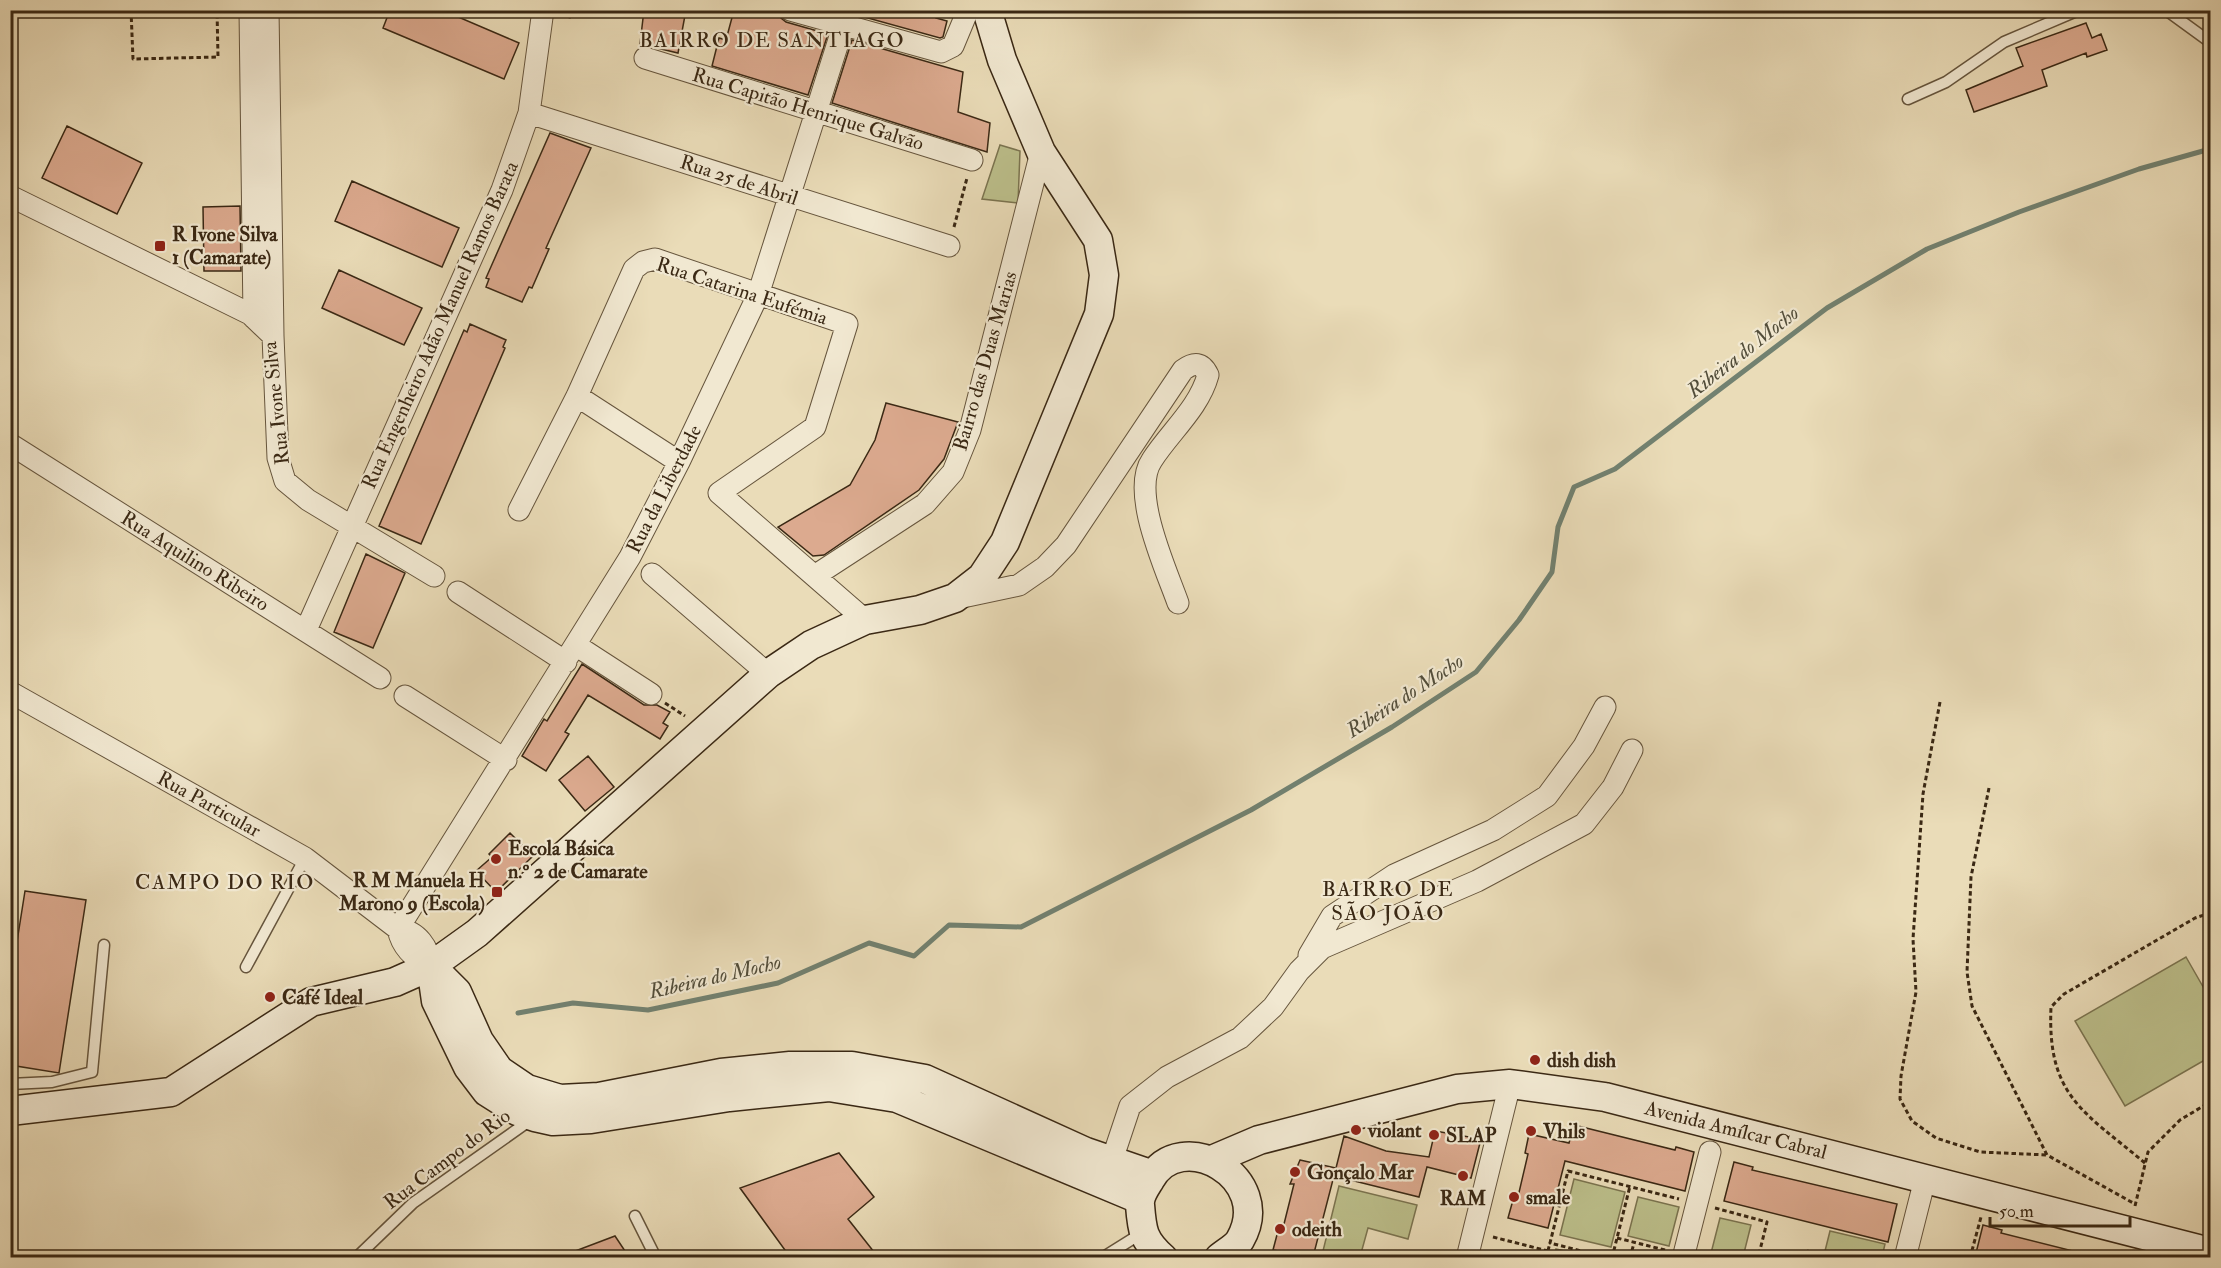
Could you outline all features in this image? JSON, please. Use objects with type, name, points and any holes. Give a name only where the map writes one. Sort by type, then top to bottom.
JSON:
[{"type":"street","points":[[250,10],[254,318]]},
{"type":"street","points":[[268,10],[273,336]]},
{"type":"street","points":[[790,10],[844,19],[941,52],[953,46],[968,10]]},
{"type":"street","points":[[955,598],[982,577],[1005,542],[1099,314],[1104,275],[1098,240],[1041,152],[1002,60],[987,10]]},
{"type":"street","name":"Rua Engenheiro Adão Manuel Ramos Barata","points":[[306,630],[502,190],[529,113],[542,11]]},
{"type":"street","name":"Rua da Liberdade","points":[[398,929],[572,654],[630,557],[679,462],[758,295],[844,19]]},
{"type":"street","name":"Rua Capitão Henrique Galvão","points":[[645,58],[972,160]]},
{"type":"street","name":"Rua 25 de Abril","points":[[529,113],[949,246]]},
{"type":"street","name":"Bairro das Duas Marias","points":[[816,575],[925,504],[953,472],[970,430],[1041,152]]},
{"type":"street","name":"Rua Ivone Silva","points":[[10,196],[254,318],[273,336],[278,458],[285,481],[308,500],[434,576]]},
{"type":"street","name":"Rua Catarina Eufémia","points":[[519,510],[577,396],[634,269],[643,262],[655,259],[847,324],[815,427],[719,493],[816,575]]},
{"type":"street","points":[[10,1111],[171,1092],[311,1002],[395,982],[431,966],[477,933],[768,674],[811,645],[865,620],[920,610],[955,598],[1019,585],[1045,567],[1066,545],[1183,370],[1191,365],[1199,364],[1205,368],[1208,375],[1207,381],[1170,438],[1151,461],[1144,486],[1146,505],[1178,603]]},
{"type":"street","points":[[577,396],[679,462]]},
{"type":"street","name":"Rua Aquilino Ribeiro","points":[[10,444],[380,678]]},
{"type":"street","points":[[652,574],[768,674]]},
{"type":"street","points":[[816,575],[865,620]]},
{"type":"street","points":[[459,592],[651,694]]},
{"type":"street","name":"Rua Particular","points":[[10,692],[305,858],[398,929],[400,938],[415,960],[431,966]]},
{"type":"street","points":[[405,696],[506,760]]},
{"type":"street","points":[[1112,1160],[1130,1106],[1167,1077],[1240,1038],[1273,1007],[1299,971],[1332,916],[1394,876],[1493,830],[1547,796],[1584,746],[1605,707]]},
{"type":"street","points":[[1299,971],[1322,948],[1477,881],[1584,824],[1613,787],[1632,750]]},
{"type":"street","points":[[431,966],[436,1001],[468,1067],[486,1092],[518,1111],[535,1117],[553,1121],[591,1119],[729,1097],[829,1087],[897,1098],[1139,1199]]},
{"type":"street","points":[[431,966],[457,992],[478,1041],[499,1070],[527,1089],[560,1099],[599,1096],[721,1073],[790,1066],[852,1066],[925,1079],[1086,1152],[1153,1175]]},
{"type":"street","points":[[1467,1257],[1510,1084]]},
{"type":"street","name":"Avenida Amílcar Cabral","points":[[1212,1160],[1259,1140],[1457,1089],[1510,1084],[1605,1096],[1986,1195],[2132,1218],[2211,1252]]},
{"type":"street","points":[[1245,1195],[1248,1165],[1259,1140]]},
{"type":"street","points":[[1684,1256],[1710,1152]]},
{"type":"street","points":[[1163,1257],[1151,1247],[1142,1233],[1139,1199],[1153,1175],[1170,1162],[1191,1157],[1212,1160],[1230,1171],[1242,1186],[1248,1204],[1247,1224],[1237,1252]]},
{"type":"street","points":[[1905,1257],[1925,1179]]},
{"type":"lane","points":[[1908,99],[1946,82],[2004,42],[2079,10]]},
{"type":"lane","points":[[2166,10],[2211,42]]},
{"type":"lane","points":[[246,967],[305,858]]},
{"type":"lane","points":[[10,1084],[52,1082],[92,1072],[104,945]]},
{"type":"lane","name":"Rua Campo do Rio","points":[[356,1257],[413,1203],[535,1117]]},
{"type":"lane","points":[[635,1216],[656,1257]]},
{"type":"lane","points":[[1102,1257],[1142,1233]]},
{"type":"path","points":[[131,10],[133,59],[218,57],[218,10]]},
{"type":"path","points":[[949,246],[972,160]]},
{"type":"path","points":[[651,694],[705,729]]},
{"type":"path","points":[[1940,702],[1923,794],[1913,939],[1916,993],[1901,1076],[1900,1099],[1912,1121],[1936,1138],[1980,1152],[2047,1155]]},
{"type":"path","points":[[1989,788],[1971,877],[1969,995],[1986,1035],[2017,1090],[2047,1155],[2132,1218],[2148,1152],[2180,1120],[2211,1102]]},
{"type":"path","points":[[2145,1163],[2071,1098],[2058,1072],[2050,1039],[2051,1007],[2064,994],[2195,918],[2211,913]]},
{"type":"path","points":[[1546,1257],[1568,1171],[1767,1222],[1758,1257]]},
{"type":"path","points":[[1550,1242],[1611,1257],[1630,1186]]},
{"type":"path","points":[[1970,1257],[1986,1195]]},
{"type":"path","points":[[1474,1232],[1548,1251]]},
{"type":"path","points":[[1617,1238],[1684,1256]]},
{"type":"path","points":[[1630,1257],[1634,1242]]},
{"type":"path","points":[[1807,1251],[1832,1257]]},
{"type":"green space","points":[[1000,145],[1020,151],[1018,203],[982,199]]},
{"type":"green space","points":[[2186,957],[2210,999],[2210,1057],[2125,1106],[2075,1021]]},
{"type":"green space","points":[[1574,1179],[1625,1192],[1611,1247],[1560,1235]]},
{"type":"green space","points":[[1339,1186],[1417,1205],[1408,1239],[1368,1228],[1360,1257],[1322,1255]]},
{"type":"green space","points":[[1638,1197],[1679,1207],[1669,1246],[1628,1236]]},
{"type":"green space","points":[[1720,1218],[1751,1225],[1743,1257],[1710,1257]]},
{"type":"green space","points":[[1830,1231],[1885,1244],[1882,1257],[1850,1257],[1825,1251]]},
{"type":"green space","points":[[1556,1249],[1591,1257],[1554,1257]]},
{"type":"building","points":[[390,10],[442,10],[519,43],[504,79],[383,28]]},
{"type":"building","points":[[644,10],[686,10],[678,53],[640,44]]},
{"type":"building","points":[[734,10],[778,10],[781,18],[786,22],[828,34],[808,95],[712,66],[719,38],[726,40]]},
{"type":"building","points":[[858,10],[938,10],[936,18],[947,21],[943,37],[940,38],[857,15]]},
{"type":"building","points":[[2086,23],[2092,38],[2101,34],[2107,50],[2087,57],[2086,53],[2042,70],[2047,86],[1974,112],[1966,90],[2023,66],[2016,48]]},
{"type":"building","points":[[852,40],[963,72],[958,112],[990,123],[987,152],[832,103]]},
{"type":"building","points":[[67,126],[142,163],[117,214],[42,178]]},
{"type":"building","points":[[550,133],[591,148],[546,248],[549,249],[532,288],[529,287],[522,302],[486,287],[489,279],[486,278]]},
{"type":"building","points":[[352,181],[459,228],[442,267],[335,221]]},
{"type":"building","points":[[240,206],[241,271],[204,271],[203,207]]},
{"type":"building","points":[[339,270],[422,308],[404,345],[322,308]]},
{"type":"building","points":[[470,324],[506,340],[503,347],[505,348],[421,544],[379,526],[464,330],[467,332]]},
{"type":"building","points":[[886,403],[958,422],[944,459],[919,490],[824,555],[813,556],[778,527],[850,485],[875,440]]},
{"type":"building","points":[[366,554],[405,573],[373,648],[334,632]]},
{"type":"building","points":[[582,664],[644,705],[657,705],[670,712],[663,723],[668,726],[660,739],[588,695],[565,732],[569,734],[546,771],[522,756],[544,719],[547,721]]},
{"type":"building","points":[[588,756],[614,787],[585,811],[559,780]]},
{"type":"building","points":[[510,833],[533,856],[496,892],[476,871],[492,857],[489,854]]},
{"type":"building","points":[[25,891],[86,900],[59,1073],[10,1065],[10,986]]},
{"type":"building","points":[[1574,1125],[1675,1150],[1676,1147],[1694,1152],[1685,1191],[1565,1161],[1548,1228],[1508,1218],[1513,1200],[1517,1201],[1528,1154],[1525,1153],[1529,1134],[1569,1143]]},
{"type":"building","points":[[1435,1131],[1481,1139],[1471,1178],[1427,1167],[1419,1197],[1334,1176],[1344,1136],[1386,1151],[1429,1157]]},
{"type":"building","points":[[839,1153],[874,1197],[848,1219],[878,1257],[790,1257],[740,1188]]},
{"type":"building","points":[[1300,1160],[1336,1168],[1313,1257],[1273,1250],[1278,1231],[1282,1232],[1294,1184],[1290,1184]]},
{"type":"building","points":[[1734,1162],[1753,1167],[1752,1170],[1897,1204],[1888,1242],[1724,1201]]},
{"type":"building","points":[[1983,1225],[2002,1230],[2001,1233],[2077,1252],[2076,1257],[1975,1257]]},
{"type":"building","points":[[615,1236],[629,1257],[562,1257],[562,1256]]},
{"type":"waterway","name":"Ribeira do Mocho","points":[[518,1013],[573,1003],[648,1010],[778,983],[869,943],[914,956],[949,925],[1021,927],[1251,810],[1392,727],[1476,672],[1519,620],[1552,572],[1558,527],[1574,487],[1615,469],[1827,308],[1927,249],[2019,212],[2139,169],[2210,149]]},
{"type":"place","name":"R Ivone Silva 1 (Camarate)","points":[[160,246]]},
{"type":"place","name":"Escola Básica n.º 2 de Camarate","points":[[496,859]]},
{"type":"place","name":"R M Manuela H Marono 9 (Escola)","points":[[497,892]]},
{"type":"place","name":"Café Ideal","points":[[270,997]]},
{"type":"place","name":"dish dish","points":[[1535,1060]]},
{"type":"place","name":"violant","points":[[1356,1130]]},
{"type":"place","name":"Vhils","points":[[1531,1131]]},
{"type":"place","name":"SLAP","points":[[1434,1135]]},
{"type":"place","name":"Gonçalo Mar","points":[[1295,1172]]},
{"type":"place","name":"RAM","points":[[1463,1176]]},
{"type":"place","name":"smale","points":[[1514,1197]]},
{"type":"place","name":"odeith","points":[[1280,1229]]},
{"type":"district","name":"BAIRRO DE SANTIAGO","points":[[772,40]]},
{"type":"district","name":"CAMPO DO RIO","points":[[225,882]]},
{"type":"district","name":"BAIRRO DE SÃO JOÃO","points":[[1388,901]]}]
